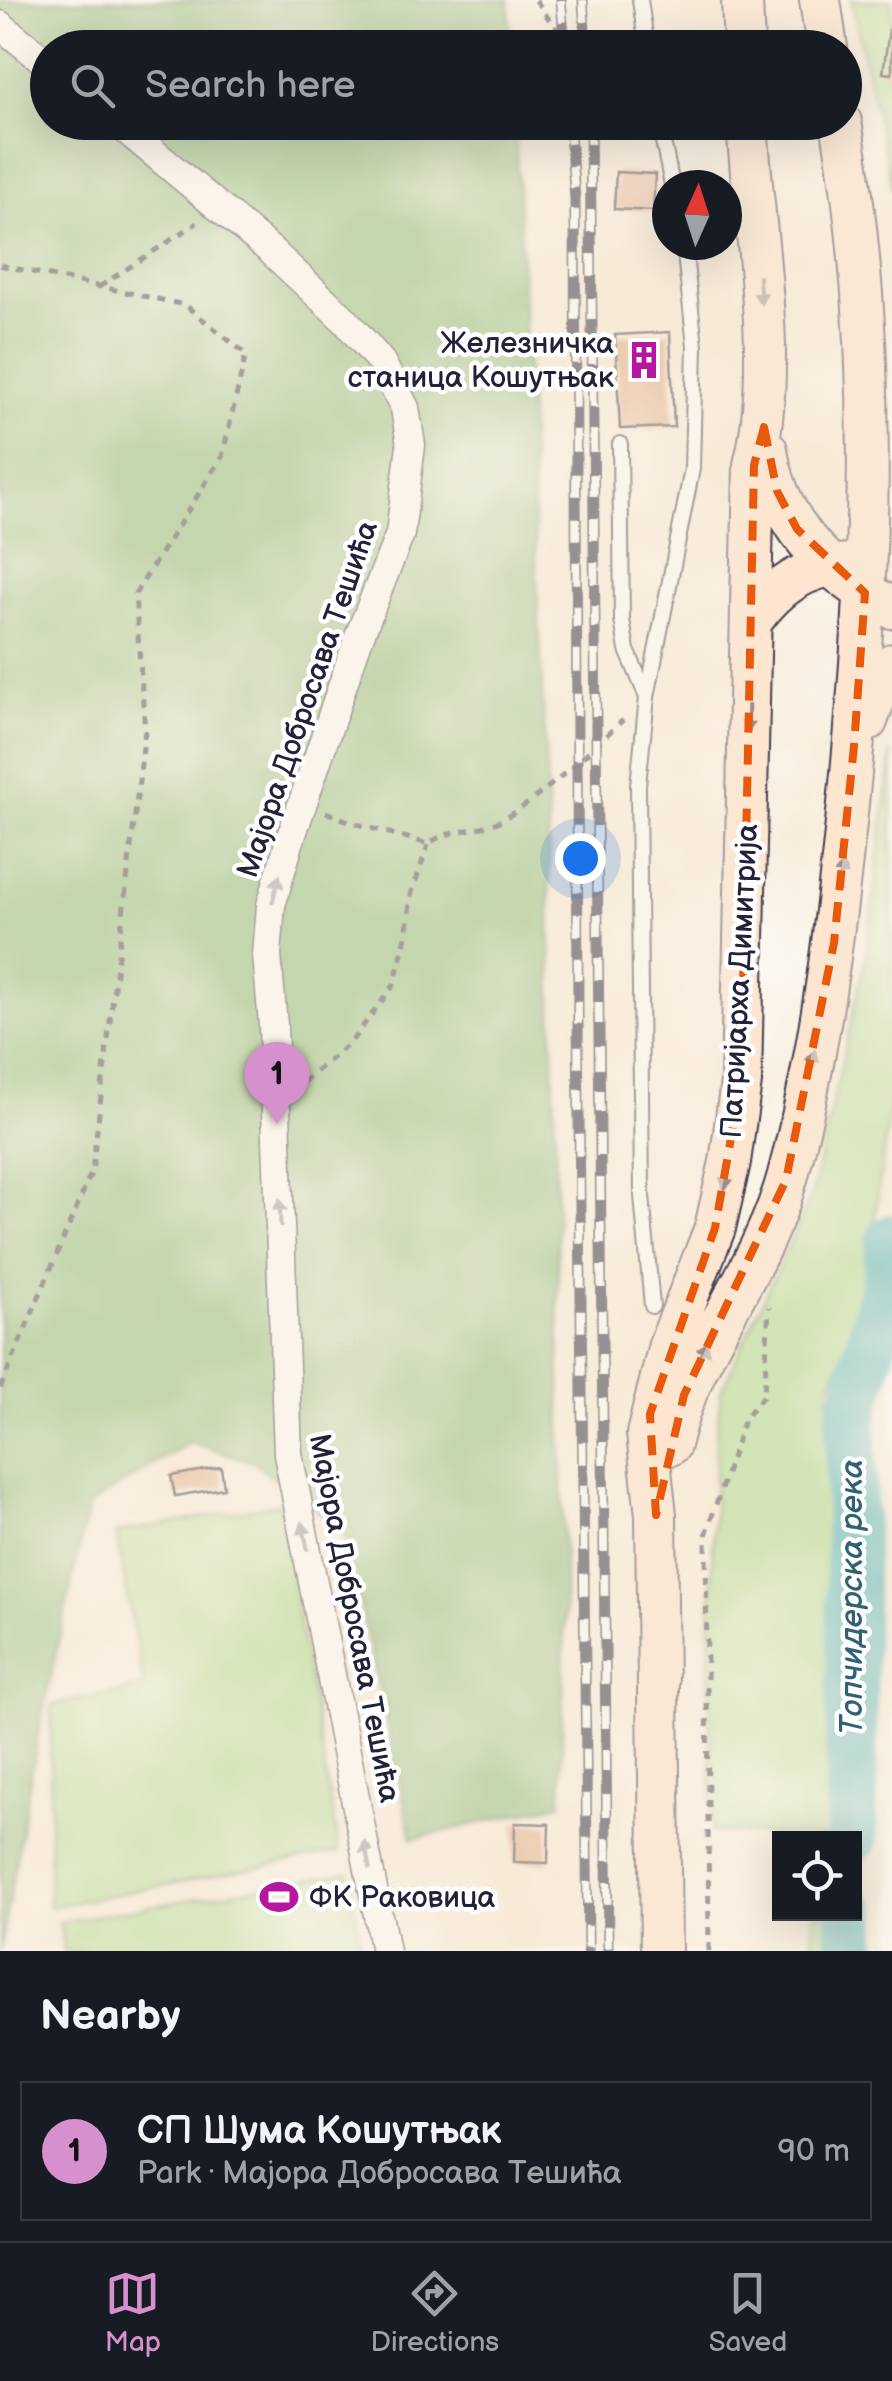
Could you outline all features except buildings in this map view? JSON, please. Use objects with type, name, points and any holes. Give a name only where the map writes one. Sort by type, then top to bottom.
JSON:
[{"type":"main road","points":[[742,0],[743,30]]},
{"type":"main road","points":[[820,0],[824,30]]},
{"type":"main road","points":[[749,140],[764,427],[776,491],[797,529],[869,580]]},
{"type":"main road","name":"Патријарха Димитрија","points":[[656,1515],[684,1394],[750,1267],[786,1180],[811,1072],[834,943],[869,580],[866,336],[853,191],[844,140]]},
{"type":"main road","points":[[866,336],[887,380],[892,402]]},
{"type":"main road","name":"Патријарха Димитрија","points":[[661,1951],[656,1515],[648,1456],[650,1414],[669,1344],[715,1228],[730,1162],[741,1082],[754,465],[764,427]]},
{"type":"main road","points":[[750,622],[773,593],[794,577],[869,580]]},
{"type":"main road","points":[[854,746],[877,699],[884,674],[892,664]]},
{"type":"street","points":[[0,25],[30,49]]},
{"type":"street","name":"Мајора Добросава Тешића","points":[[139,140],[268,249],[370,348],[405,408],[411,445],[400,534],[359,636],[302,801],[271,905],[267,955],[288,1454],[385,1951]]},
{"type":"lane","points":[[640,0],[644,30]]},
{"type":"lane","points":[[663,140],[669,170]]},
{"type":"lane","points":[[652,1306],[642,1196],[636,832],[647,698],[694,454],[695,346],[686,260]]},
{"type":"lane","points":[[620,444],[622,620],[627,650],[647,698]]},
{"type":"path","points":[[536,0],[555,28],[562,30]]},
{"type":"path","points":[[99,287],[220,208]]},
{"type":"path","points":[[0,266],[186,305],[246,354],[222,457],[135,594],[146,730],[92,1171],[0,1389]]},
{"type":"path","points":[[276,1101],[322,1070],[350,1043],[394,985],[411,895],[428,844],[439,836],[494,823],[515,811],[647,698]]},
{"type":"path","points":[[302,801],[358,827],[392,832],[428,844]]},
{"type":"path","points":[[709,1951],[706,1534],[744,1419],[764,1395],[769,1299]]},
{"type":"highlighted area","points":[[764,427],[777,491],[797,529],[865,593],[854,746],[834,943],[786,1180],[684,1395],[656,1515],[650,1414],[715,1228],[741,1082],[754,465]]},
{"type":"green space","points":[[0,0],[509,0],[510,30],[30,30],[30,140],[516,140],[548,806],[565,1604],[561,1804],[412,1839],[344,1533],[254,1462],[190,1442],[89,1505],[40,1724],[0,1951]]},
{"type":"green space","points":[[851,0],[892,0],[892,190],[862,50],[862,30],[858,30]]},
{"type":"green space","points":[[892,752],[892,1087],[866,1289],[856,1326],[829,1387],[829,1724],[836,1831],[772,1831],[772,1834],[712,1831],[709,1681],[716,1438],[721,1391],[812,1194],[866,956]]},
{"type":"green space","points":[[279,1504],[339,1852],[49,1907],[51,1705],[144,1687],[116,1533]]},
{"type":"green space","name":"ФК Раковица","points":[[349,1872],[362,1951],[64,1951],[59,1922]]},
{"type":"green space","points":[[812,1921],[835,1921],[835,1951],[813,1951]]},
{"type":"waterway","name":"Топчидерска река","points":[[852,1831],[851,1419],[888,1279],[892,1240]]},
{"type":"waterway","name":"Топчидерска река","points":[[852,1921],[852,1951]]},
{"type":"railway","points":[[561,0],[564,30]]},
{"type":"railway","points":[[583,0],[585,30]]},
{"type":"railway","points":[[570,140],[575,199],[578,1022],[588,1951]]},
{"type":"railway","points":[[590,140],[608,1951]]},
{"type":"place","name":"Железничка станица Кошутњак","points":[[644,360]]},
{"type":"place","name":"СП Шума Кошутњак","points":[[277,1124]]},
{"type":"place","name":"ФК Раковица","points":[[279,1897]]}]
